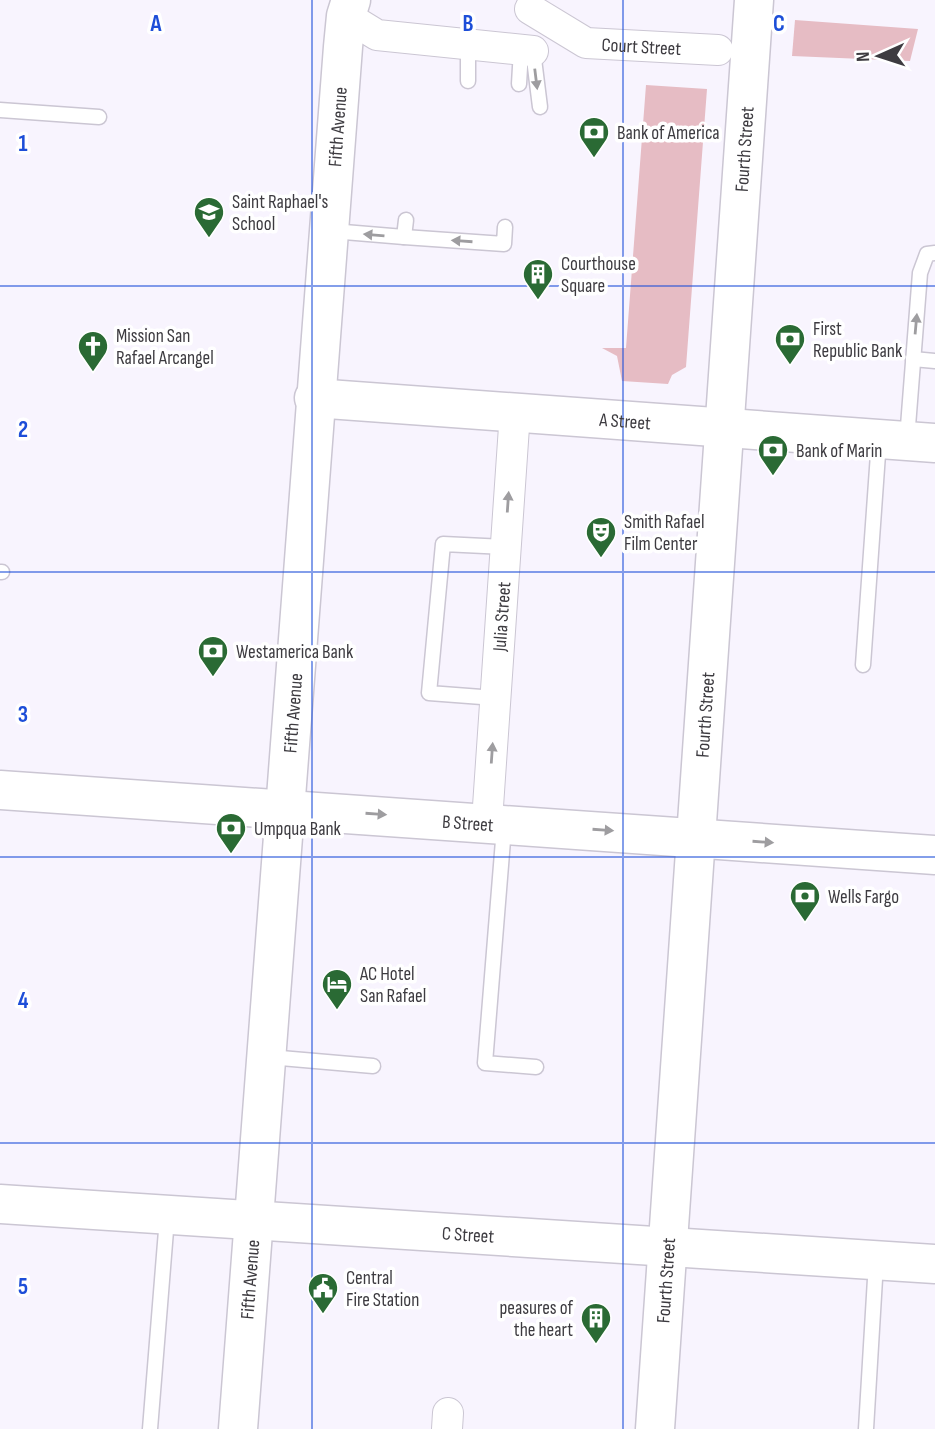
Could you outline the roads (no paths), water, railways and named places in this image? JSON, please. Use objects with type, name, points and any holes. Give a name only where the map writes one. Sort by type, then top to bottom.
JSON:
[{"type":"street","name":"Fourth Street","points":[[655,1429],[754,0]]},
{"type":"street","points":[[340,5],[377,35],[527,51]]},
{"type":"street","name":"Fifth Avenue","points":[[238,1429],[328,231],[340,5]]},
{"type":"street","name":"Court Street","points":[[530,9],[586,43],[719,50]]},
{"type":"street","name":"A Street","points":[[314,398],[907,441]]},
{"type":"street","name":"Julia Street","points":[[496,822],[495,698],[515,412]]},
{"type":"street","name":"B Street","points":[[0,790],[496,822],[935,855]]},
{"type":"street","name":"C Street","points":[[0,1204],[935,1264]]},
{"type":"lane","points":[[468,46],[468,81]]},
{"type":"lane","points":[[519,84],[527,51]]},
{"type":"lane","points":[[527,51],[540,107]]},
{"type":"lane","points":[[0,110],[99,117]]},
{"type":"lane","points":[[404,237],[406,220]]},
{"type":"lane","points":[[328,231],[503,244],[505,227]]},
{"type":"lane","points":[[863,664],[907,441],[920,273],[928,254],[935,253]]},
{"type":"lane","points":[[913,359],[935,360]]},
{"type":"lane","points":[[495,698],[429,692],[443,544],[505,547]]},
{"type":"lane","points":[[496,822],[485,1063],[536,1068]]},
{"type":"lane","points":[[264,1057],[373,1066]]},
{"type":"lane","points":[[150,1429],[167,1215]]},
{"type":"lane","points":[[866,1429],[876,1261]]},
{"type":"place","name":"Bank of America","points":[[594,159]]},
{"type":"place","name":"Saint Raphael's School","points":[[209,239]]},
{"type":"place","name":"Courthouse Square","points":[[538,301]]},
{"type":"place","name":"First Republic Bank","points":[[790,366]]},
{"type":"place","name":"Mission San Rafael Arcangel","points":[[93,373]]},
{"type":"place","name":"Bank of Marin","points":[[773,477]]},
{"type":"place","name":"Smith Rafael Film Center","points":[[601,559]]},
{"type":"place","name":"Westamerica Bank","points":[[213,678]]},
{"type":"place","name":"Umpqua Bank","points":[[231,855]]},
{"type":"place","name":"Wells Fargo","points":[[805,923]]},
{"type":"place","name":"AC Hotel San Rafael","points":[[337,1011]]},
{"type":"place","name":"Central Fire Station","points":[[323,1315]]},
{"type":"place","name":"peasures of the heart","points":[[596,1345]]}]
